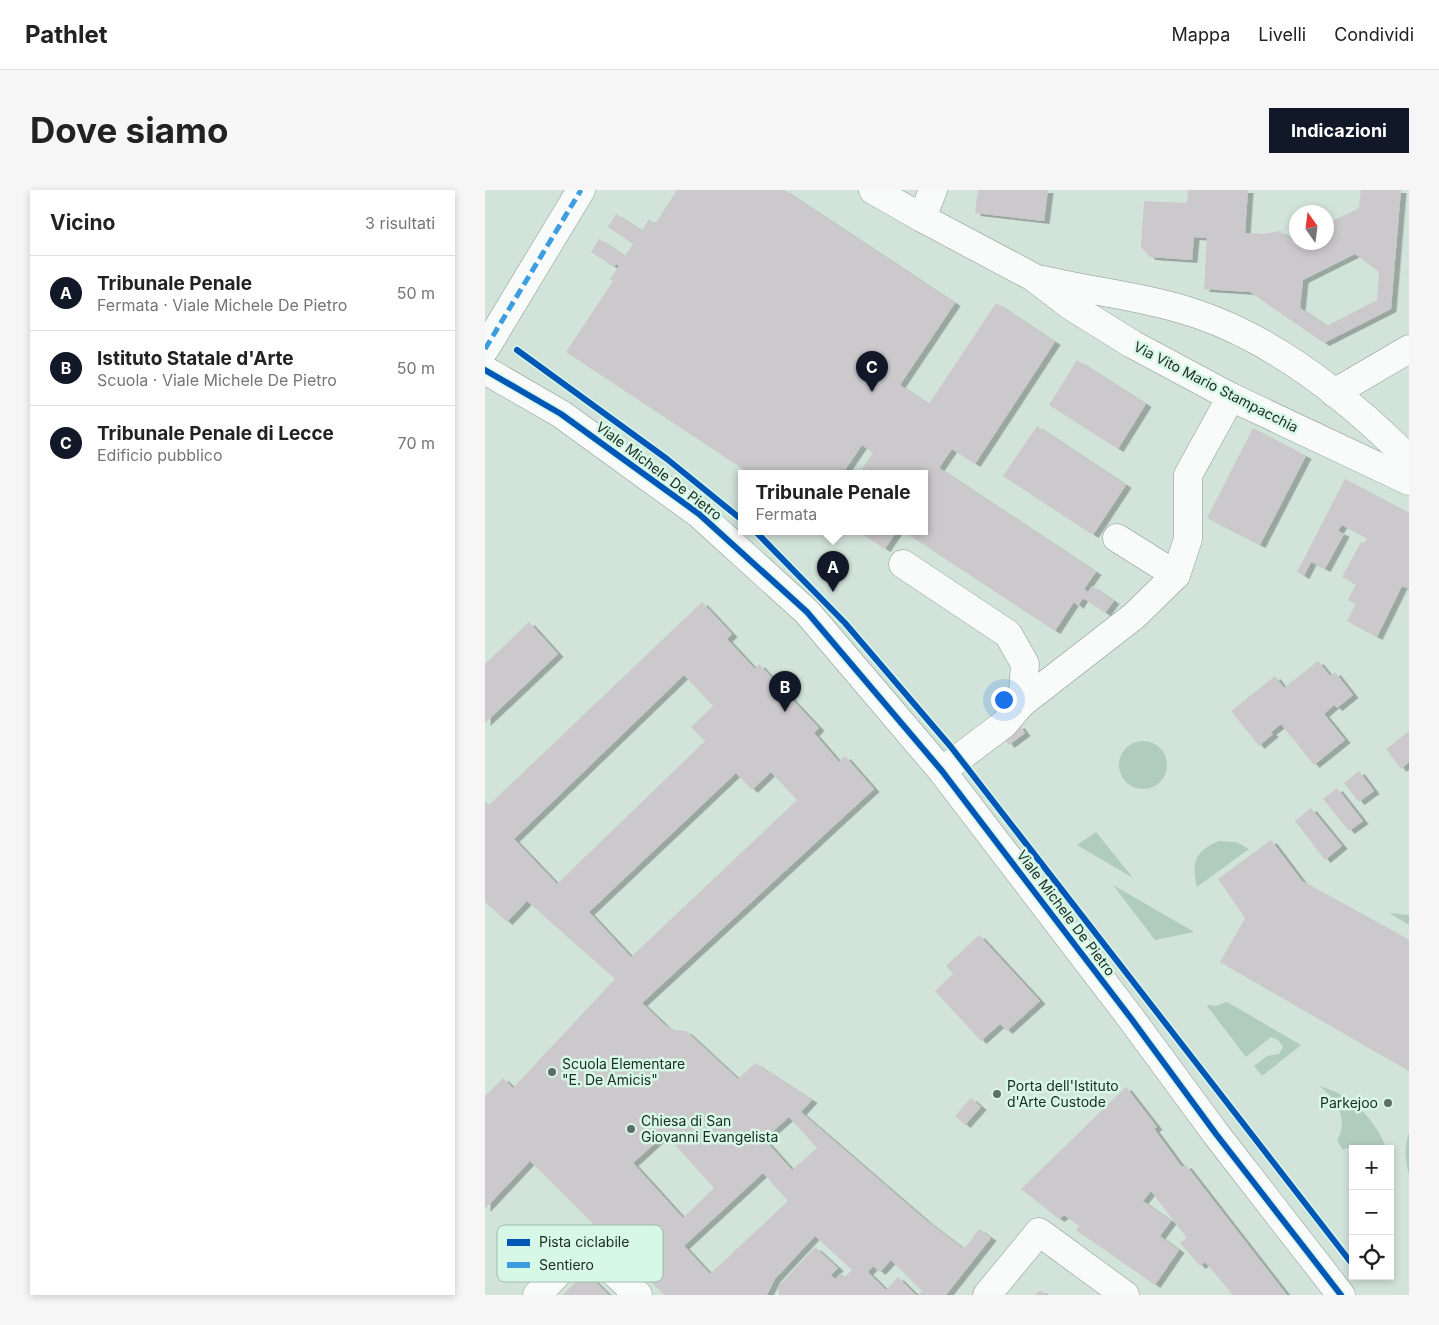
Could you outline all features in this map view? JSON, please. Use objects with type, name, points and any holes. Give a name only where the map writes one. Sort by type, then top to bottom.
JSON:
[{"type":"street","points":[[485,349],[581,190]]},
{"type":"street","name":"Via Vito Mario Stampacchia","points":[[873,190],[1033,277],[1071,306],[1132,344],[1231,397],[1409,481]]},
{"type":"street","points":[[922,218],[933,190]]},
{"type":"street","name":"Via Vito Mario Stampacchia","points":[[1033,277],[1087,290],[1143,300],[1197,314],[1246,335],[1295,364],[1353,406],[1409,459]]},
{"type":"street","points":[[1334,392],[1409,349]]},
{"type":"street","name":"Viale Michele De Pietro","points":[[485,370],[561,414],[699,514],[807,612],[942,770],[1130,1017],[1215,1134],[1341,1295]]},
{"type":"street","points":[[942,770],[1003,724],[1022,703],[1134,616],[1176,575],[1188,539],[1188,475],[1231,397]]},
{"type":"street","points":[[1117,538],[1176,575]]},
{"type":"street","points":[[903,564],[1008,634],[1025,664],[1022,703]]},
{"type":"street","points":[[987,1295],[1039,1232],[1125,1295]]},
{"type":"street","points":[[537,1295],[549,1282]]},
{"type":"street","points":[[624,1282],[638,1295]]},
{"type":"green space","points":[[1143,741],[1152,743],[1160,748],[1165,756],[1167,765],[1165,774],[1160,782],[1152,787],[1143,789],[1134,787],[1126,782],[1121,774],[1119,765],[1121,756],[1126,748],[1134,743]]},
{"type":"green space","points":[[1096,832],[1133,878],[1077,845]]},
{"type":"green space","points":[[1219,841],[1236,842],[1249,849],[1197,887],[1195,864],[1197,858],[1205,849]]},
{"type":"green space","points":[[1113,885],[1194,932],[1155,940]]},
{"type":"green space","points":[[1389,913],[1409,915],[1409,925]]},
{"type":"green space","points":[[1227,1002],[1301,1045],[1262,1076],[1254,1066],[1267,1056],[1279,1054],[1283,1047],[1278,1040],[1271,1037],[1246,1057],[1207,1006],[1216,1006]]},
{"type":"green space","points":[[1319,1086],[1346,1097],[1360,1109],[1379,1132],[1384,1145],[1349,1145],[1349,1148],[1343,1150],[1337,1141],[1342,1125],[1339,1111],[1336,1104]]},
{"type":"green space","points":[[1409,1133],[1409,1175],[1406,1144]]},
{"type":"building","points":[[677,190],[784,190],[955,303],[900,385],[929,404],[996,303],[1055,342],[975,464],[952,449],[939,468],[1096,572],[1084,589],[1088,592],[1092,586],[1114,601],[1105,613],[1083,598],[1078,606],[1074,602],[1055,631],[909,535],[928,535],[928,470],[861,470],[873,453],[862,445],[845,470],[744,470],[566,352],[613,281],[610,279],[619,266],[616,264],[614,267],[591,252],[599,239],[625,256],[633,244],[608,227],[616,214],[642,231],[649,219],[655,224]]},
{"type":"building","points":[[978,190],[1048,190],[1044,221],[975,213]]},
{"type":"building","points":[[1188,190],[1248,190],[1245,233],[1263,234],[1280,231],[1289,237],[1289,250],[1334,250],[1334,220],[1359,208],[1361,190],[1401,190],[1391,309],[1324,343],[1250,292],[1204,289],[1207,238],[1194,237],[1192,260],[1150,257],[1141,247],[1144,201],[1187,203]],"holes":[[[1355,254],[1379,272],[1377,300],[1327,326],[1300,308],[1303,280]]]},
{"type":"building","points":[[1077,360],[1146,404],[1118,449],[1049,405]]},
{"type":"building","points":[[1037,426],[1126,485],[1093,535],[1003,476]]},
{"type":"building","points":[[1253,428],[1306,456],[1260,545],[1207,518]]},
{"type":"building","points":[[1345,479],[1409,513],[1409,589],[1402,586],[1377,637],[1347,621],[1356,604],[1348,600],[1356,584],[1342,577],[1361,542],[1364,543],[1367,538],[1342,525],[1338,531],[1344,534],[1325,569],[1311,562],[1304,576],[1297,572]]},
{"type":"building","points":[[863,535],[894,535],[885,549]]},
{"type":"building","points":[[702,602],[732,634],[727,639],[755,669],[759,664],[819,728],[814,733],[839,762],[845,756],[874,789],[642,1003],[665,1025],[673,1030],[686,1031],[738,1079],[755,1063],[812,1100],[801,1112],[927,1221],[964,1249],[979,1229],[991,1238],[946,1295],[918,1295],[922,1291],[891,1260],[880,1272],[873,1266],[868,1272],[886,1290],[898,1277],[916,1295],[779,1295],[778,1287],[815,1247],[838,1268],[831,1275],[835,1279],[841,1273],[845,1277],[852,1270],[815,1236],[775,1279],[767,1295],[664,1295],[651,1282],[663,1282],[663,1225],[594,1225],[530,1161],[485,1209],[485,1096],[503,1078],[513,1088],[615,979],[527,901],[507,922],[485,902],[485,801],[489,805]],"holes":[[[684,675],[713,706],[691,727],[705,741],[557,884],[514,839]],[[771,772],[797,800],[631,957],[589,912],[736,773],[752,790]],[[789,1117],[817,1148],[792,1170],[764,1139]],[[665,1134],[714,1188],[683,1218],[633,1163]],[[763,1173],[788,1201],[710,1274],[684,1246]]]},
{"type":"building","points":[[529,622],[558,654],[485,723],[485,664]]},
{"type":"building","points":[[1318,661],[1330,676],[1335,672],[1353,695],[1337,708],[1334,705],[1324,714],[1345,740],[1314,765],[1281,724],[1259,746],[1231,711],[1275,676],[1284,688]]},
{"type":"building","points":[[1019,725],[1025,733],[1009,745],[1003,737]]},
{"type":"building","points":[[1409,731],[1409,762],[1401,769],[1386,749]]},
{"type":"building","points":[[1359,771],[1374,791],[1359,802],[1344,783]]},
{"type":"building","points":[[1337,788],[1363,821],[1349,831],[1323,799]]},
{"type":"building","points":[[1311,808],[1342,846],[1325,860],[1295,821]]},
{"type":"building","points":[[1271,840],[1302,881],[1409,940],[1409,1071],[1220,962],[1245,918],[1218,879]]},
{"type":"building","points":[[979,935],[1040,1001],[1007,1031],[1000,1024],[981,1041],[935,991],[953,974],[946,966]]},
{"type":"building","points":[[1126,1087],[1157,1127],[1154,1129],[1182,1167],[1186,1165],[1287,1295],[1233,1295],[1205,1262],[1200,1266],[1180,1243],[1187,1238],[1151,1191],[1143,1201],[1171,1221],[1160,1236],[1179,1250],[1155,1285],[1076,1230],[1079,1226],[1064,1215],[1059,1219],[1021,1189]]},
{"type":"building","points":[[971,1098],[981,1107],[965,1125],[955,1116]]},
{"type":"building","points":[[575,1282],[595,1282],[609,1295],[563,1295]]},
{"type":"building","points":[[1040,1290],[1046,1295],[1035,1295]]},
{"type":"marked path","points":[[485,349],[581,190]]},
{"type":"cycle path","points":[[517,350],[667,459],[738,517]]},
{"type":"cycle path","points":[[485,370],[561,414],[699,514],[807,612],[942,771],[1130,1017],[1216,1134],[1341,1295]]},
{"type":"cycle path","points":[[759,535],[845,623],[951,747],[1349,1260]]},
{"type":"place","name":"Tribunale Penale di Lecce","points":[[872,392]]},
{"type":"place","name":"Tribunale Penale","points":[[833,592]]},
{"type":"place","name":"Istituto Statale d'Arte","points":[[785,712]]},
{"type":"place","name":"Scuola Elementare \"E. De Amicis\"","points":[[552,1072]]},
{"type":"place","name":"Porta dell'Istituto d'Arte Custode","points":[[997,1094]]},
{"type":"place","name":"Parkejoo","points":[[1388,1103]]},
{"type":"place","name":"Chiesa di San Giovanni Evangelista","points":[[631,1129]]}]
